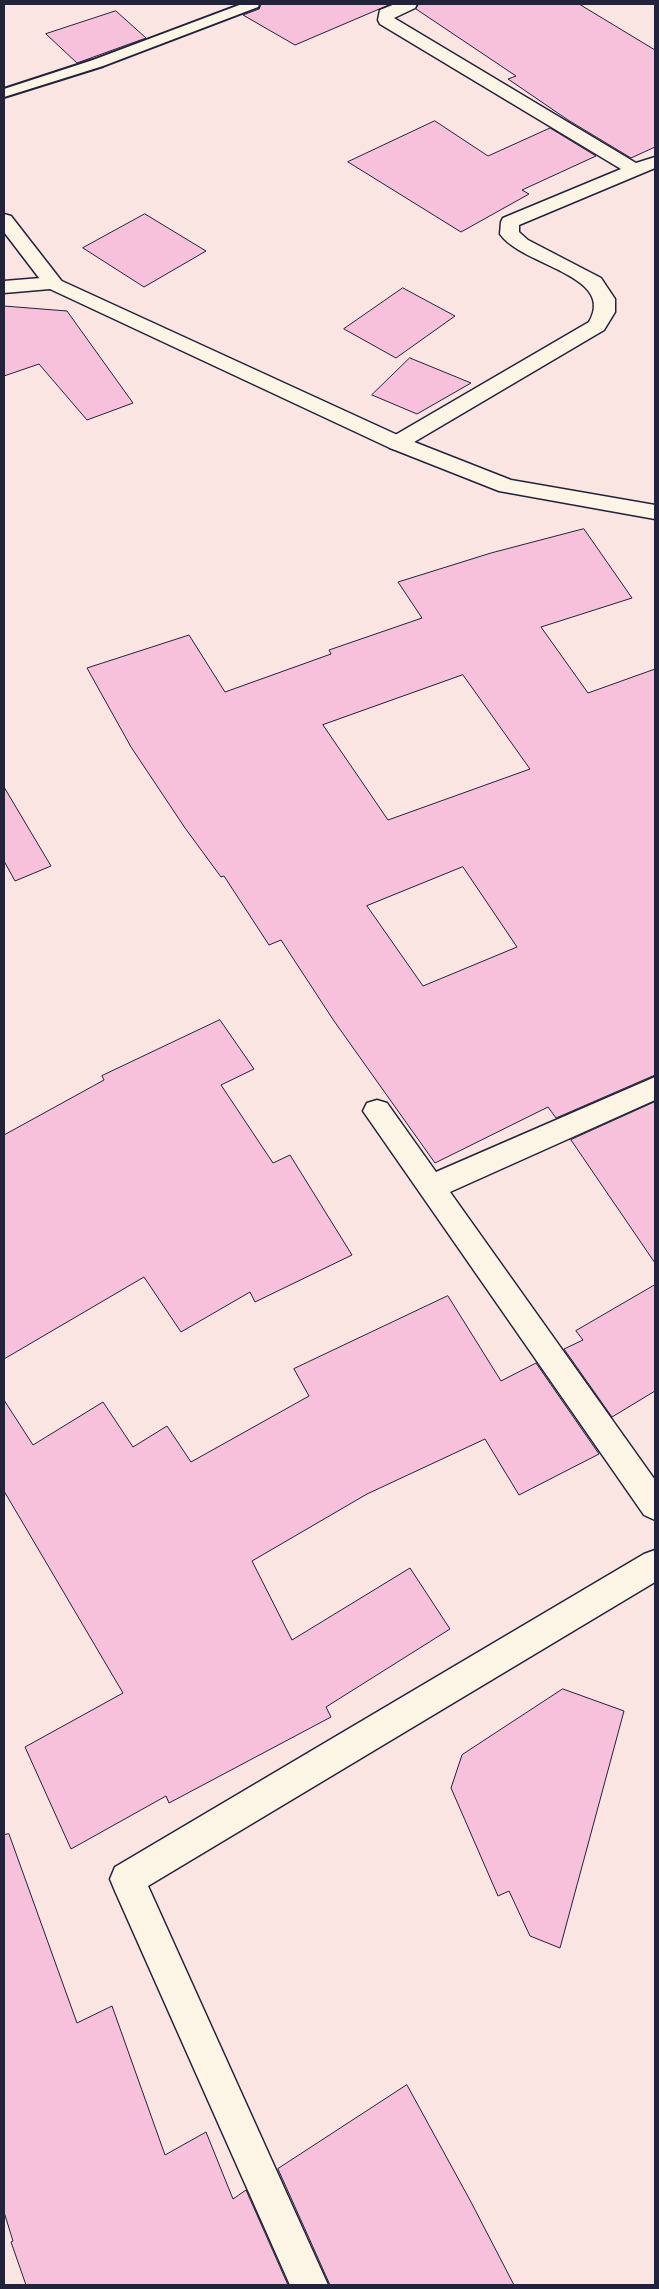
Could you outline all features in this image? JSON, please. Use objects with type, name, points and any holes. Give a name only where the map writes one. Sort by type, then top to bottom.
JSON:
[{"type":"street","points":[[409,4],[386,14],[386,20],[635,170]]},
{"type":"street","points":[[397,443],[597,326],[605,312],[605,299],[594,282],[521,244],[509,234],[510,222],[655,162]]},
{"type":"street","points":[[4,220],[53,283],[397,443],[507,486],[655,512]]},
{"type":"street","points":[[4,287],[53,283]]},
{"type":"street","points":[[431,1187],[655,1088]]},
{"type":"street","points":[[377,1111],[655,1505]]},
{"type":"street","points":[[309,2285],[127,1879],[655,1565]]},
{"type":"lane","points":[[4,93],[98,63],[253,4]]},
{"type":"building","points":[[261,4],[391,4],[295,45],[243,15],[259,9]]},
{"type":"building","points":[[419,4],[579,4],[655,50],[655,147],[631,158],[568,120],[508,79],[516,76],[416,9]]},
{"type":"building","points":[[116,11],[146,38],[77,63],[46,34]]},
{"type":"building","points":[[435,121],[488,156],[550,128],[596,156],[522,190],[529,194],[461,232],[348,162]]},
{"type":"building","points":[[145,214],[206,251],[144,287],[83,248]]},
{"type":"building","points":[[403,288],[455,316],[396,358],[344,329]]},
{"type":"building","points":[[4,306],[67,311],[133,403],[87,420],[39,364],[4,376]]},
{"type":"building","points":[[410,358],[471,383],[417,414],[372,395]]},
{"type":"building","points":[[584,529],[632,598],[541,627],[588,693],[655,669],[655,1075],[556,1118],[548,1107],[435,1163],[334,1021],[281,940],[269,945],[224,876],[221,877],[185,828],[131,747],[87,668],[189,635],[225,692],[331,654],[329,650],[422,618],[398,582],[491,553]],"holes":[[[463,675],[530,769],[388,820],[323,725]],[[463,867],[517,947],[423,986],[367,906]]]},
{"type":"building","points":[[4,787],[51,866],[15,881],[4,861]]},
{"type":"building","points":[[220,1020],[254,1069],[221,1085],[273,1163],[290,1155],[352,1255],[255,1302],[250,1292],[181,1332],[144,1277],[4,1359],[4,1135],[104,1080],[102,1076]]},
{"type":"building","points":[[655,1102],[655,1263],[571,1140]]},
{"type":"building","points":[[655,1285],[655,1391],[612,1417],[564,1349],[583,1340],[576,1331]]},
{"type":"building","points":[[448,1296],[501,1381],[536,1363],[599,1454],[519,1495],[485,1439],[367,1494],[252,1561],[292,1640],[410,1568],[450,1629],[326,1707],[331,1717],[169,1803],[166,1796],[71,1849],[25,1747],[123,1693],[4,1491],[4,1400],[33,1445],[103,1402],[133,1447],[167,1426],[191,1462],[309,1396],[294,1369]]},
{"type":"building","points":[[563,1689],[624,1711],[560,1948],[530,1936],[509,1891],[498,1896],[451,1788],[462,1755]]},
{"type":"building","points":[[9,1834],[77,2023],[112,2006],[165,2155],[206,2132],[233,2199],[246,2190],[288,2285],[26,2285],[11,2242],[13,2241],[4,2212],[4,1835]]},
{"type":"building","points":[[407,2085],[514,2285],[330,2285],[278,2169]]}]
